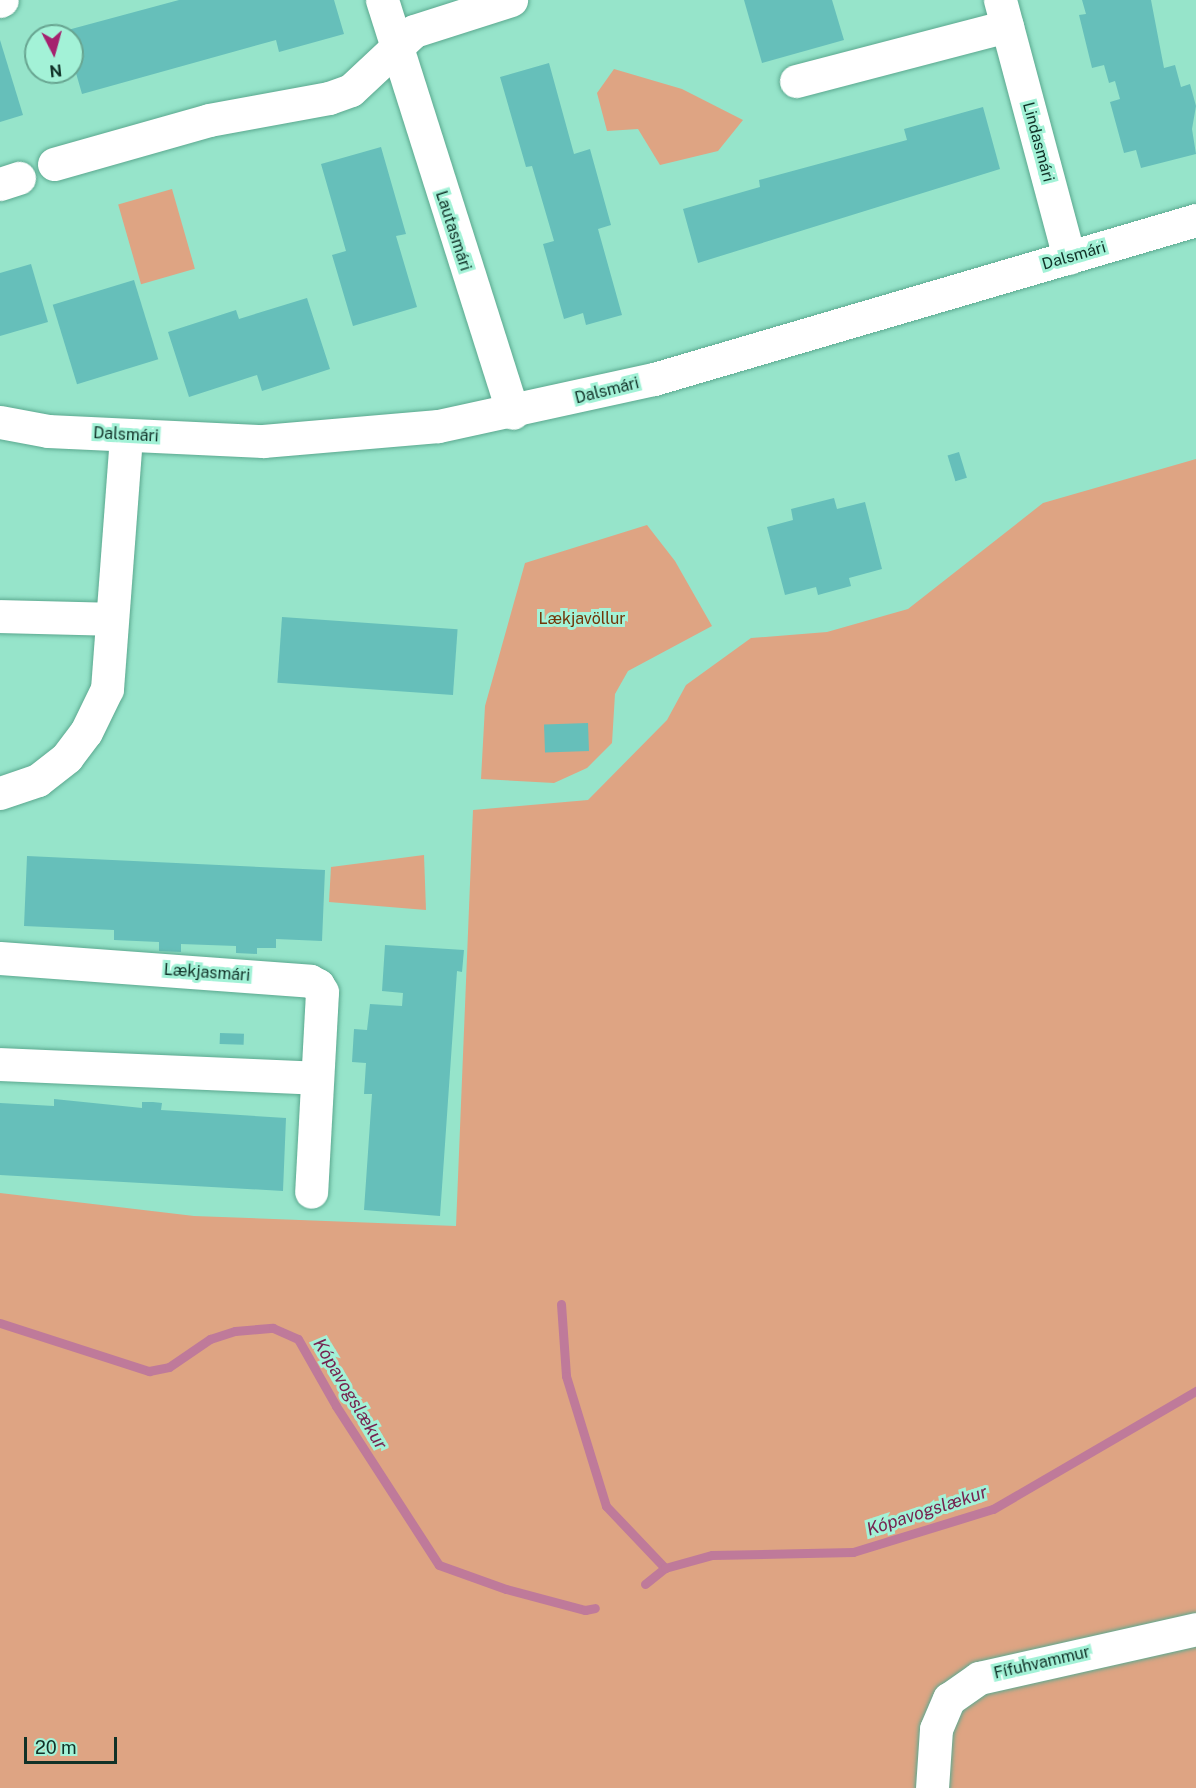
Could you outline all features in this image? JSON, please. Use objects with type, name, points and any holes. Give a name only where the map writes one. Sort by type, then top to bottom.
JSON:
[{"type":"street","name":"Lautasmári","points":[[382,0],[395,49],[513,413]]},
{"type":"street","points":[[54,164],[209,120],[329,98],[351,90],[414,31],[512,0]]},
{"type":"street","name":"Lindasmári","points":[[796,81],[1004,13],[1069,258]]},
{"type":"street","name":"Dalsmári","points":[[0,422],[126,436],[263,441],[357,436],[513,413],[654,379],[1196,220]]},
{"type":"street","points":[[0,793],[38,780],[67,757],[86,732],[107,689],[126,436]]},
{"type":"street","points":[[0,616],[112,619]]},
{"type":"street","name":"Lækjasmári","points":[[0,958],[310,981],[322,992],[311,1192]]},
{"type":"street","points":[[0,1064],[317,1078]]},
{"type":"street","name":"Fífuhvammur","points":[[932,1788],[936,1729],[949,1700],[979,1678],[1196,1629]]},
{"type":"green space","points":[[614,69],[682,89],[743,120],[718,151],[660,165],[638,129],[607,131],[597,93]]},
{"type":"green space","points":[[172,189],[195,269],[141,284],[118,204]]},
{"type":"green space","points":[[1196,459],[1196,1788],[0,1788],[0,1193],[194,1216],[456,1226],[473,810],[588,800],[667,720],[686,685],[751,638],[827,632],[908,609],[1043,503]]},
{"type":"green space","name":"Lækjavöllur","points":[[647,525],[675,561],[712,626],[628,671],[615,694],[612,743],[587,768],[554,783],[481,779],[485,706],[525,563]]},
{"type":"green space","points":[[424,855],[426,910],[329,902],[331,867]]},
{"type":"building","points":[[179,0],[334,0],[344,34],[279,52],[276,40],[82,94],[79,84],[84,84],[84,26]]},
{"type":"building","points":[[744,0],[832,0],[844,40],[762,63]]},
{"type":"building","points":[[1082,0],[1151,0],[1164,68],[1175,65],[1181,87],[1190,84],[1196,106],[1192,129],[1196,154],[1141,168],[1136,150],[1124,153],[1110,102],[1120,99],[1115,81],[1109,83],[1104,65],[1092,68],[1079,15],[1086,14]]},
{"type":"building","points":[[0,40],[23,115],[0,122]]},
{"type":"building","points":[[549,63],[574,154],[590,149],[611,225],[598,229],[622,315],[586,325],[583,313],[564,319],[543,244],[554,241],[532,166],[526,167],[500,77]]},
{"type":"building","points":[[983,107],[1000,169],[698,263],[683,209],[760,187],[759,180],[907,140],[904,129]]},
{"type":"building","points":[[381,147],[406,234],[396,236],[417,307],[353,326],[332,255],[346,251],[321,164]]},
{"type":"building","points":[[31,264],[48,322],[0,336],[0,273]]},
{"type":"building","points":[[134,280],[158,359],[77,384],[53,305]]},
{"type":"building","points":[[307,298],[330,369],[262,391],[257,375],[189,397],[168,332],[236,310],[239,319]]},
{"type":"building","points":[[959,452],[967,478],[955,481],[948,456]]},
{"type":"building","points":[[834,498],[837,509],[865,502],[882,569],[849,578],[851,586],[818,595],[816,587],[785,595],[767,527],[793,520],[791,509]]},
{"type":"building","points":[[282,617],[458,629],[453,695],[277,683]]},
{"type":"building","points":[[588,723],[589,751],[545,753],[544,725]]},
{"type":"building","points":[[27,856],[325,870],[322,941],[276,939],[276,948],[257,948],[257,954],[236,953],[236,946],[181,944],[181,952],[159,951],[159,942],[114,940],[114,930],[24,926]]},
{"type":"building","points":[[385,945],[464,950],[462,972],[457,971],[440,1216],[364,1210],[372,1094],[364,1094],[366,1063],[352,1062],[354,1029],[367,1030],[370,1004],[402,1006],[403,993],[382,991]]},
{"type":"building","points":[[220,1033],[244,1034],[244,1045],[220,1044]]},
{"type":"building","points":[[54,1099],[142,1108],[142,1102],[153,1102],[162,1103],[161,1110],[286,1118],[283,1191],[0,1175],[0,1103],[54,1106]]},
{"type":"waterway","points":[[561,1304],[566,1376],[606,1506],[665,1568]]},
{"type":"waterway","name":"Kópavogslækur","points":[[0,1323],[149,1371],[169,1367],[210,1339],[235,1331],[273,1328],[298,1339],[336,1406],[439,1565],[506,1589],[585,1610],[595,1608]]},
{"type":"waterway","name":"Kópavogslækur","points":[[645,1584],[665,1568],[712,1555],[853,1552],[993,1509],[1196,1391]]}]
